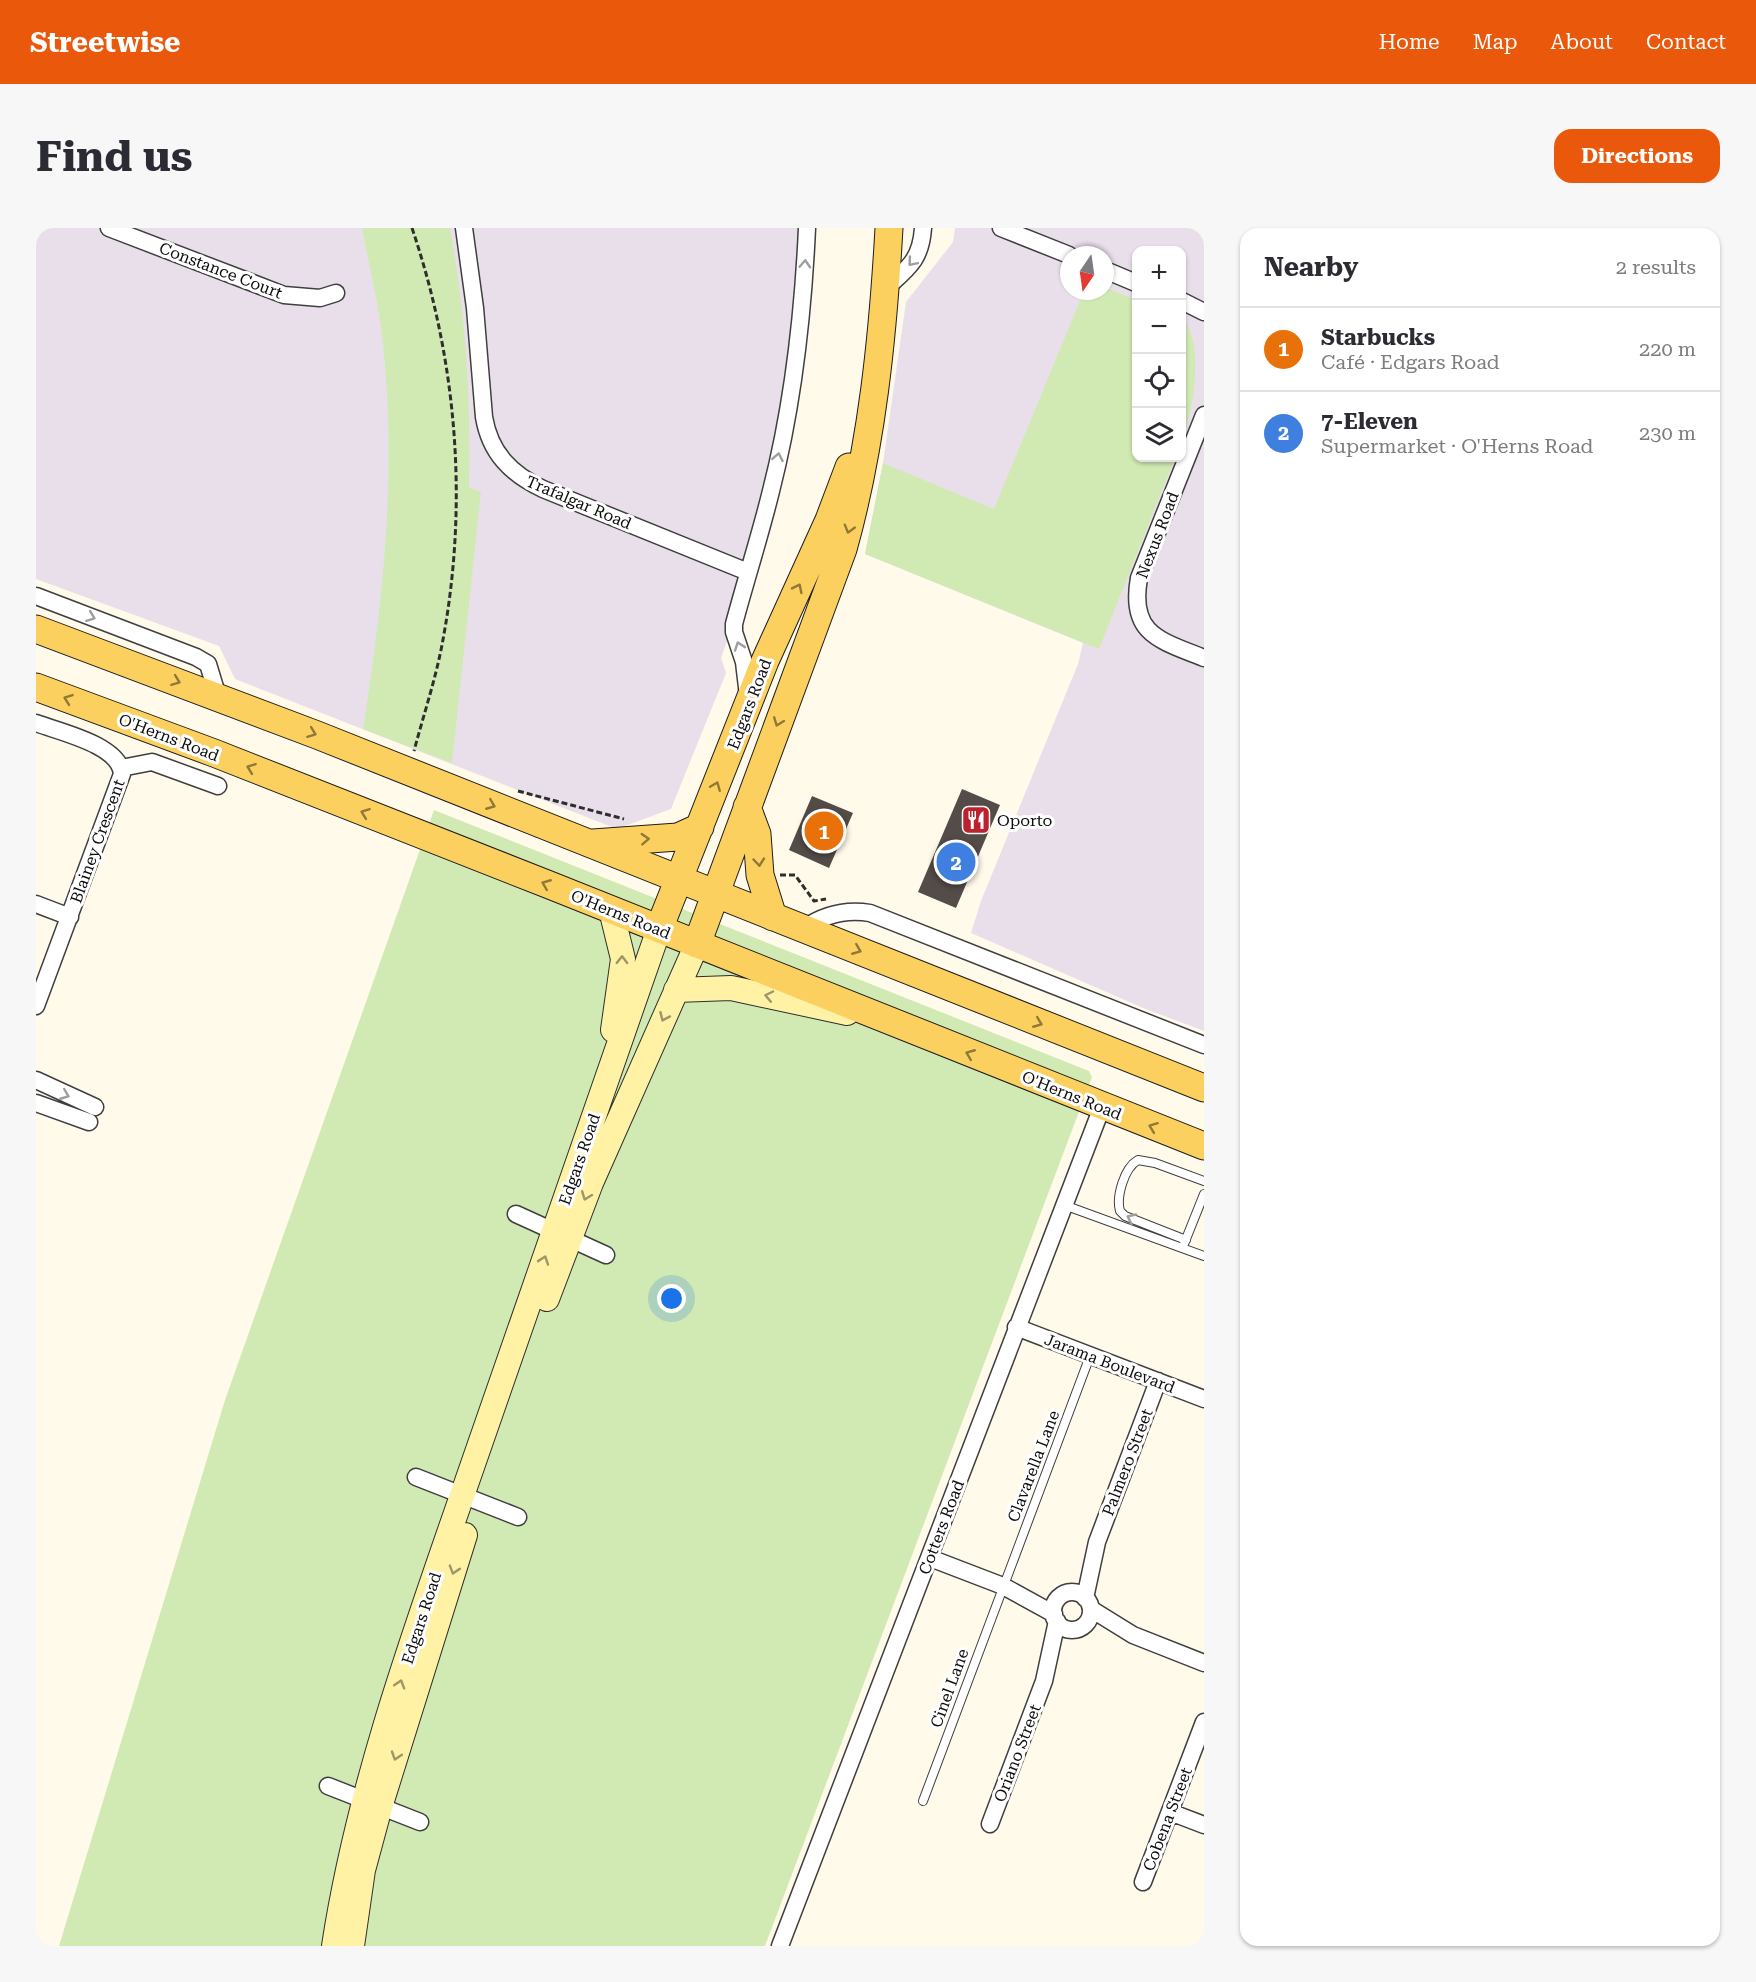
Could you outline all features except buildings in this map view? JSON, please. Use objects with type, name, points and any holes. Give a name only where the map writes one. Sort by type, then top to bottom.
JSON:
[{"type":"main road","name":"Edgars Road","points":[[562,1234],[591,1183],[697,944],[843,549],[859,488],[885,289],[889,228]]},
{"type":"main road","name":"Edgars Road","points":[[334,1946],[343,1887],[372,1803],[420,1617],[469,1498],[562,1234],[607,1080],[659,929],[765,661],[829,520],[873,388]]},
{"type":"main road","points":[[36,629],[218,697],[1204,1088]]},
{"type":"main road","name":"O'Herns Road","points":[[36,687],[214,753],[1204,1146]]},
{"type":"main road","points":[[747,807],[757,834],[760,875],[773,917]]},
{"type":"main road","points":[[589,844],[678,837],[700,827]]},
{"type":"main road","points":[[607,1080],[623,959],[610,910]]},
{"type":"main road","points":[[676,990],[731,988],[888,1021]]},
{"type":"main road","name":"Edgars Road","points":[[352,1946],[372,1803]]},
{"type":"street","name":"Constance Court","points":[[109,228],[284,295],[320,298],[336,293]]},
{"type":"street","name":"Trafalgar Road","points":[[464,228],[476,308],[484,417],[486,430],[499,457],[524,480],[543,489],[748,572]]},
{"type":"street","points":[[749,703],[744,662],[734,632],[771,490],[791,392],[805,278],[807,228]]},
{"type":"street","points":[[885,289],[914,262],[920,253],[923,228]]},
{"type":"street","points":[[1001,228],[1060,251]]},
{"type":"street","points":[[1114,274],[1132,281]]},
{"type":"street","points":[[1186,303],[1204,312]]},
{"type":"street","name":"Nexus Road","points":[[1204,415],[1139,578],[1136,597],[1136,610],[1149,631],[1172,645],[1204,658]]},
{"type":"street","points":[[36,597],[196,657],[208,664],[218,697]]},
{"type":"street","name":"Blainey Crescent","points":[[36,723],[109,752],[121,768],[116,795],[36,1006]]},
{"type":"street","points":[[121,768],[152,762],[218,786]]},
{"type":"street","points":[[36,904],[70,917]]},
{"type":"street","points":[[802,929],[818,919],[847,912],[870,913],[1204,1045]]},
{"type":"street","points":[[36,1080],[92,1114],[36,1103]]},
{"type":"street","name":"Cotters Road","points":[[780,1946],[1102,1107]]},
{"type":"street","points":[[516,1214],[606,1255]]},
{"type":"street","name":"Jarama Boulevard","points":[[1016,1327],[1204,1399]]},
{"type":"street","name":"Palmero Street","points":[[1084,1615],[1097,1542],[1158,1382]]},
{"type":"street","points":[[416,1477],[518,1517]]},
{"type":"street","name":"Palmero Street","points":[[1055,1617],[1063,1595],[1097,1542]]},
{"type":"street","points":[[930,1558],[1003,1586],[1055,1617],[1065,1628],[1084,1615]]},
{"type":"street","points":[[1003,1586],[1063,1595],[1074,1592],[1084,1615],[1204,1663]]},
{"type":"street","name":"Oriano Street","points":[[990,1824],[1044,1681],[1084,1615]]},
{"type":"street","name":"Oriano Street","points":[[1044,1681],[1055,1617]]},
{"type":"street","name":"Cobena Street","points":[[1143,1882],[1204,1722]]},
{"type":"street","points":[[328,1786],[420,1822]]},
{"type":"street","points":[[1170,1812],[1204,1825]]},
{"type":"lane","points":[[1204,1181],[1155,1163],[1138,1160],[1130,1169],[1119,1194],[1120,1211],[1125,1216],[1204,1256]]},
{"type":"lane","points":[[1184,1244],[1204,1194]]},
{"type":"lane","points":[[1064,1204],[1184,1244]]},
{"type":"lane","name":"Clavarella Lane","points":[[1003,1586],[1090,1356]]},
{"type":"lane","name":"Cinel Lane","points":[[922,1801],[1003,1586]]},
{"type":"path","points":[[412,228],[436,309],[449,380],[456,442],[457,504],[454,561],[446,624],[435,676],[412,759]]},
{"type":"shaded area","points":[[36,228],[813,228],[807,340],[779,494],[721,658],[726,673],[671,809],[617,829],[235,679],[219,646],[36,579]]},
{"type":"shaded area","points":[[955,228],[1204,228],[1204,1031],[1143,1008],[971,933],[981,901],[1078,664],[1083,643],[865,554],[883,463],[906,302],[953,242]]},
{"type":"green space","points":[[362,228],[450,228],[460,293],[466,357],[469,487],[481,492],[452,763],[363,729],[382,585],[389,440],[381,329]]},
{"type":"green space","points":[[1114,291],[1132,298],[1132,462],[1173,462],[1099,649],[865,554],[883,463],[994,509],[1080,300],[1114,300]]},
{"type":"green space","points":[[1186,325],[1193,342],[1195,357],[1194,392],[1186,429]]},
{"type":"green space","points":[[434,810],[1089,1071],[1092,1077],[765,1946],[59,1946],[225,1400]]},
{"type":"place","name":"Oporto","points":[[976,820]]},
{"type":"place","name":"Starbucks","points":[[824,831]]},
{"type":"place","name":"7-Eleven","points":[[956,862]]}]
